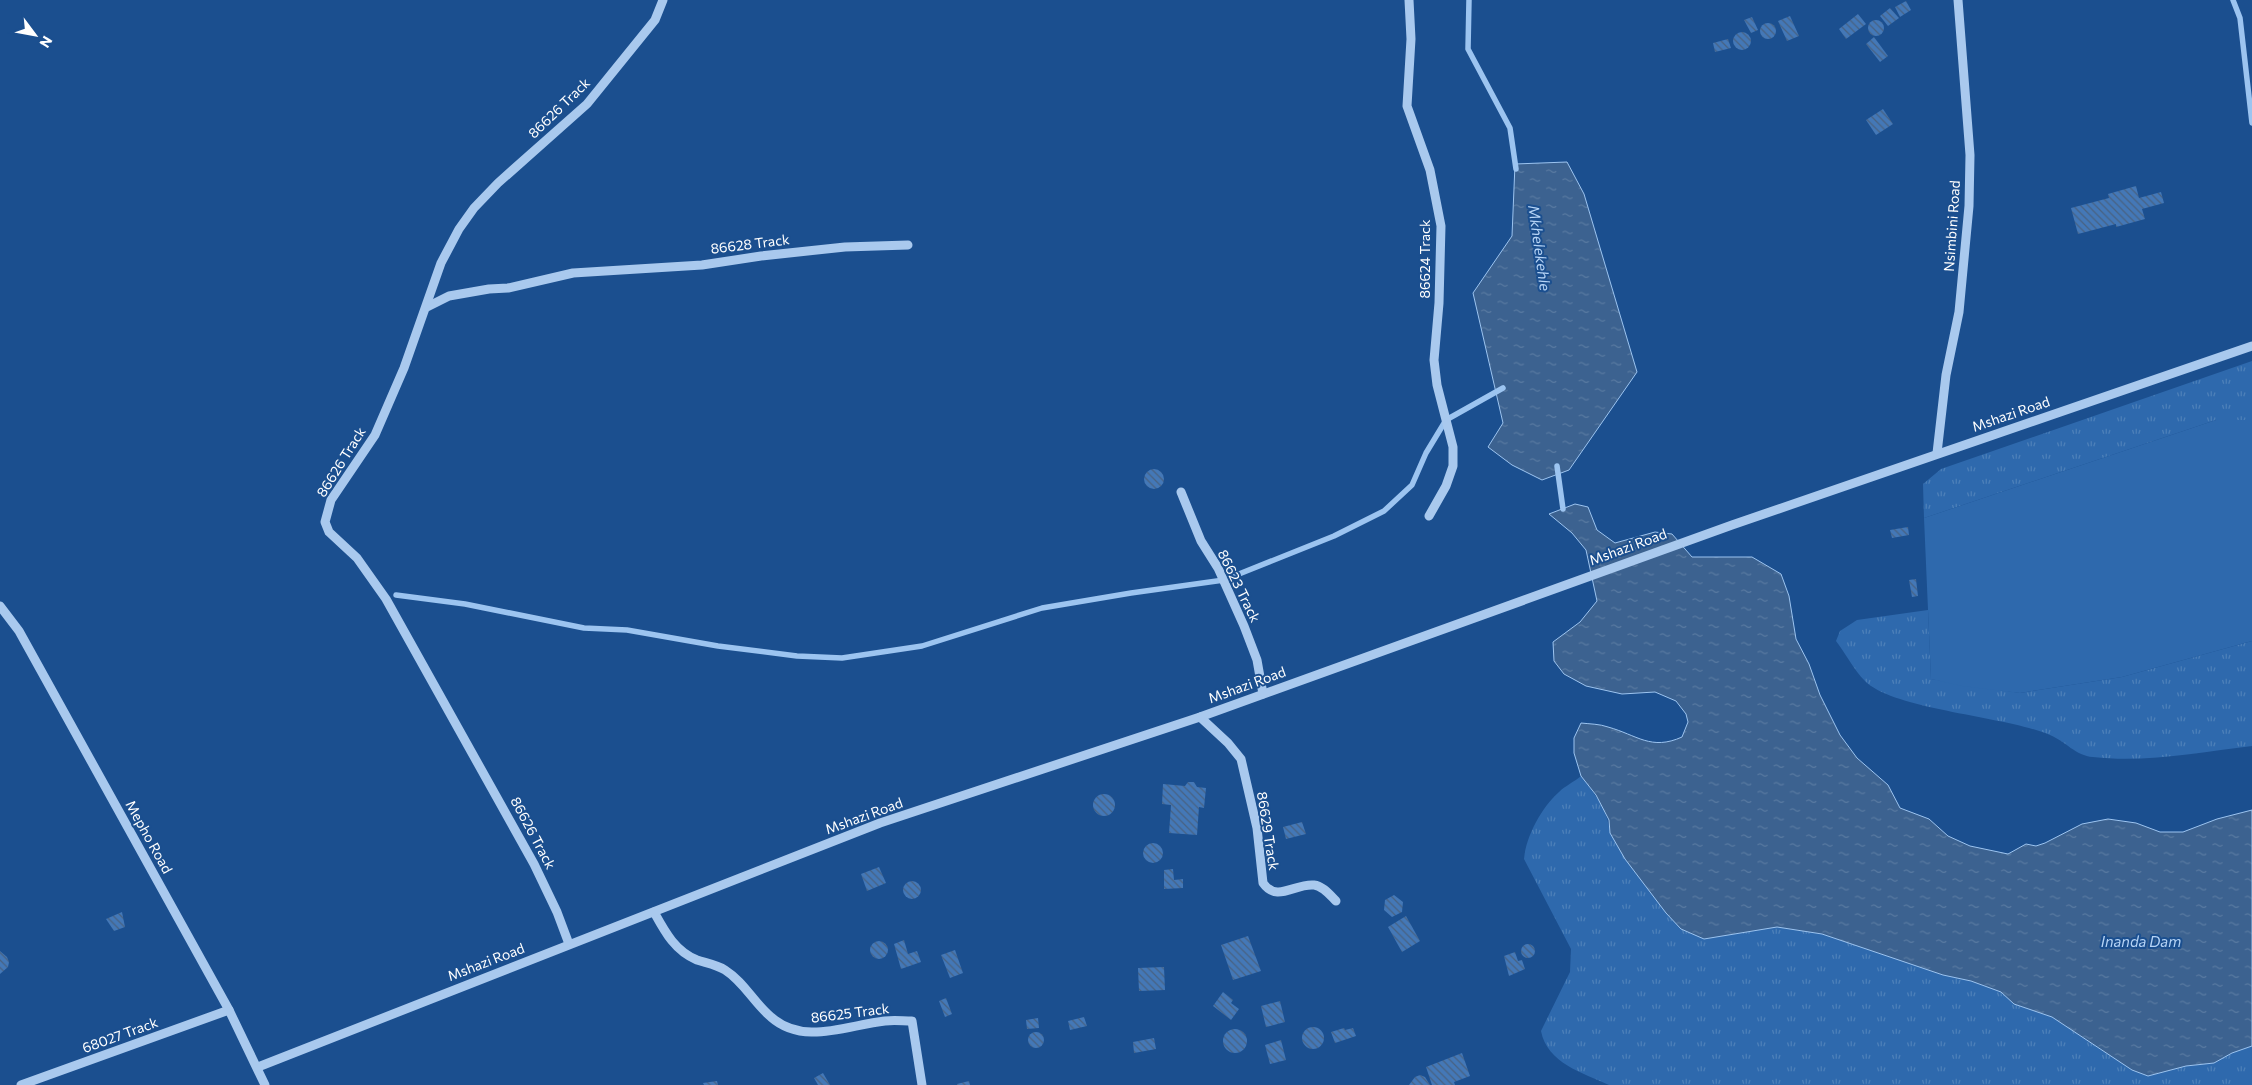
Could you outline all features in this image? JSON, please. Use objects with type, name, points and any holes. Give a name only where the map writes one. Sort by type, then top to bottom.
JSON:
[{"type":"street","name":"86626 Track","points":[[570,944],[534,864],[386,599],[357,558],[329,532],[325,522],[331,500],[375,435],[427,307],[441,263],[459,228],[474,208],[498,183],[587,104],[655,20],[662,0]]},
{"type":"street","name":"86624 Track","points":[[1409,0],[1411,39],[1408,106],[1430,170],[1441,226],[1439,303],[1434,360],[1437,386],[1453,447],[1453,466],[1446,486],[1429,516]]},
{"type":"street","name":"Nsimbini Road","points":[[1937,453],[1946,375],[1959,312],[1969,206],[1970,155],[1958,0]]},
{"type":"street","name":"86628 Track","points":[[427,307],[448,296],[466,292],[508,288],[565,274],[702,265],[761,256],[844,247],[908,245]]},
{"type":"street","name":"Mshazi Road","points":[[258,1067],[880,823],[1200,717],[1732,525],[2252,346]]},
{"type":"street","name":"86623 Track","points":[[1181,492],[1201,541],[1218,568],[1244,626],[1257,660],[1263,694]]},
{"type":"street","name":"Mepho Road","points":[[0,606],[19,631],[229,1010],[265,1085]]},
{"type":"street","name":"86629 Track","points":[[1200,717],[1228,742],[1240,759],[1257,828],[1260,872],[1263,884],[1267,890],[1274,893],[1284,892],[1315,885],[1328,892],[1336,902]]},
{"type":"street","name":"86625 Track","points":[[654,912],[668,939],[679,949],[694,959],[725,970],[741,984],[770,1017],[785,1027],[802,1032],[825,1032],[885,1021],[912,1020],[922,1085]]},
{"type":"street","name":"68027 Track","points":[[21,1085],[229,1010]]},
{"type":"green space","points":[[2252,361],[2252,420],[2216,420],[1924,518],[1923,484],[1941,469]]},
{"type":"green space","points":[[2216,420],[2252,420],[2252,641],[2122,677],[2020,693],[1962,686],[1931,679],[1924,518]]},
{"type":"green space","points":[[1928,610],[1931,679],[2020,693],[2122,677],[2252,641],[2252,746],[2153,758],[2133,759],[2087,756],[2050,735],[2031,728],[1925,706],[1879,691],[1861,677],[1836,641],[1840,631],[1857,620]]},
{"type":"green space","points":[[1581,776],[1604,810],[1610,833],[1704,939],[1777,927],[1822,934],[1943,975],[1971,981],[2002,992],[2014,1004],[2052,1017],[2132,1070],[2148,1076],[2186,1066],[2214,1063],[2232,1053],[2252,1046],[2252,1085],[1609,1085],[1588,1076],[1558,1059],[1550,1051],[1541,1031],[1570,972],[1571,949],[1524,859],[1531,832],[1541,814],[1559,792]]},
{"type":"water","points":[[1567,162],[1584,194],[1637,372],[1569,470],[1542,480],[1512,465],[1488,447],[1503,423],[1473,293],[1512,236],[1515,164]]},
{"type":"water","name":"Inanda Dam","points":[[1575,504],[1588,507],[1597,530],[1615,543],[1655,532],[1672,534],[1692,557],[1752,557],[1781,574],[1789,596],[1796,639],[1809,664],[1820,695],[1840,735],[1857,758],[1888,785],[1900,808],[1929,819],[1948,836],[1970,846],[2008,854],[2026,844],[2036,846],[2045,843],[2082,824],[2108,819],[2136,823],[2160,832],[2183,832],[2217,819],[2252,810],[2252,1046],[2232,1053],[2214,1063],[2186,1066],[2148,1076],[2132,1070],[2052,1017],[2014,1004],[2001,992],[1971,981],[1943,975],[1822,934],[1777,927],[1704,939],[1681,929],[1666,913],[1625,859],[1610,833],[1609,820],[1596,795],[1581,776],[1574,753],[1574,738],[1581,723],[1605,726],[1644,740],[1661,742],[1682,737],[1688,722],[1686,714],[1676,701],[1655,692],[1622,694],[1586,686],[1564,674],[1554,661],[1553,642],[1580,622],[1597,601],[1586,550],[1572,533],[1549,514]]},
{"type":"building","points":[[1906,1],[1911,10],[1900,17],[1895,7]]},
{"type":"building","points":[[1890,8],[1899,18],[1888,26],[1880,16]]},
{"type":"building","points":[[1858,14],[1866,24],[1846,39],[1839,29]]},
{"type":"building","points":[[1790,16],[1799,36],[1787,41],[1778,21]]},
{"type":"building","points":[[1752,17],[1758,30],[1751,33],[1744,20]]},
{"type":"building","points":[[1876,20],[1882,22],[1884,28],[1882,34],[1876,36],[1870,34],[1868,28],[1870,22]]},
{"type":"building","points":[[1768,23],[1774,25],[1776,31],[1774,37],[1768,39],[1762,37],[1760,31],[1762,25]]},
{"type":"building","points":[[1742,32],[1748,35],[1751,41],[1748,47],[1742,50],[1736,47],[1733,41],[1736,35]]},
{"type":"building","points":[[1874,37],[1888,56],[1880,62],[1866,44]]},
{"type":"building","points":[[1728,39],[1731,48],[1715,52],[1713,43]]},
{"type":"building","points":[[1883,109],[1893,124],[1876,135],[1866,120]]},
{"type":"building","points":[[2136,186],[2139,198],[2161,192],[2164,203],[2142,209],[2145,219],[2078,234],[2071,208],[2109,198],[2108,194]]},
{"type":"building","points":[[1154,469],[1161,472],[1164,479],[1161,486],[1154,489],[1147,486],[1144,479],[1147,472]]},
{"type":"building","points":[[1908,527],[1909,535],[1892,538],[1890,530]]},
{"type":"building","points":[[1916,579],[1918,596],[1912,597],[1909,580]]},
{"type":"building","points":[[1188,782],[1194,782],[1197,787],[1206,788],[1204,808],[1199,807],[1197,835],[1169,833],[1171,805],[1162,804],[1163,784],[1185,786]]},
{"type":"building","points":[[1104,794],[1112,797],[1115,805],[1112,813],[1104,816],[1096,813],[1093,805],[1096,797]]},
{"type":"building","points":[[1302,822],[1306,834],[1286,839],[1283,827]]},
{"type":"building","points":[[1153,843],[1160,846],[1163,853],[1160,860],[1153,863],[1146,860],[1143,853],[1146,846]]},
{"type":"building","points":[[879,867],[886,883],[867,891],[861,874]]},
{"type":"building","points":[[1173,869],[1174,880],[1183,879],[1183,888],[1164,889],[1164,870]]},
{"type":"building","points":[[908,881],[916,881],[921,886],[919,897],[908,899],[903,894],[903,886]]},
{"type":"building","points":[[1394,895],[1403,902],[1402,912],[1392,917],[1384,910],[1385,900]]},
{"type":"building","points":[[122,912],[125,927],[114,931],[106,919]]},
{"type":"building","points":[[1406,916],[1420,941],[1402,952],[1388,927]]},
{"type":"building","points":[[1248,936],[1261,971],[1233,980],[1221,945]]},
{"type":"building","points":[[904,940],[908,954],[917,951],[921,962],[901,969],[894,944]]},
{"type":"building","points":[[875,941],[883,941],[888,946],[886,957],[875,959],[870,954],[870,946]]},
{"type":"building","points":[[1525,944],[1531,944],[1535,951],[1531,958],[1525,958],[1521,954],[1521,948]]},
{"type":"building","points":[[955,950],[963,973],[950,978],[941,955]]},
{"type":"building","points":[[0,951],[7,957],[9,962],[8,967],[0,974]]},
{"type":"building","points":[[1515,952],[1518,961],[1522,960],[1525,969],[1509,976],[1504,956]]},
{"type":"building","points":[[1164,967],[1165,990],[1139,991],[1138,968]]},
{"type":"building","points":[[1223,992],[1233,1000],[1231,1003],[1239,1009],[1231,1020],[1213,1006]]},
{"type":"building","points":[[946,998],[952,1014],[945,1017],[939,1001]]},
{"type":"building","points":[[1280,1001],[1285,1022],[1266,1027],[1261,1006]]},
{"type":"building","points":[[1084,1017],[1087,1026],[1070,1030],[1068,1021]]},
{"type":"building","points":[[1038,1018],[1039,1028],[1027,1029],[1026,1020]]},
{"type":"building","points":[[1313,1027],[1321,1030],[1324,1038],[1321,1046],[1313,1049],[1305,1046],[1302,1038],[1305,1030]]},
{"type":"building","points":[[1344,1028],[1345,1030],[1353,1028],[1356,1036],[1335,1043],[1331,1032]]},
{"type":"building","points":[[1235,1029],[1240,1030],[1246,1036],[1246,1046],[1240,1052],[1235,1053],[1230,1052],[1224,1046],[1223,1041],[1224,1036],[1230,1030]]},
{"type":"building","points":[[1036,1032],[1042,1034],[1044,1040],[1042,1046],[1036,1048],[1030,1046],[1028,1040],[1030,1034]]},
{"type":"building","points":[[1154,1038],[1156,1049],[1134,1053],[1133,1042]]},
{"type":"building","points":[[1281,1040],[1286,1060],[1270,1064],[1265,1045]]},
{"type":"building","points":[[1462,1053],[1470,1076],[1454,1082],[1455,1085],[1432,1085],[1426,1067]]},
{"type":"building","points":[[823,1073],[830,1085],[818,1085],[814,1078]]},
{"type":"building","points":[[1420,1075],[1425,1077],[1430,1085],[1409,1085],[1415,1077]]},
{"type":"building","points":[[717,1081],[718,1085],[704,1085],[703,1083]]},
{"type":"building","points":[[969,1081],[970,1085],[957,1085],[957,1084]]},
{"type":"waterway","name":"Mkhelekehle","points":[[1469,0],[1468,49],[1510,128],[1516,169]]},
{"type":"waterway","points":[[2233,0],[2240,18],[2252,123]]},
{"type":"waterway","points":[[396,595],[465,604],[584,628],[627,630],[718,646],[797,656],[842,658],[922,646],[1042,608],[1224,580],[1334,536],[1384,511],[1412,485],[1426,453],[1446,420],[1503,388]]},
{"type":"waterway","name":"Mkhelekehle","points":[[1557,466],[1563,509]]}]
